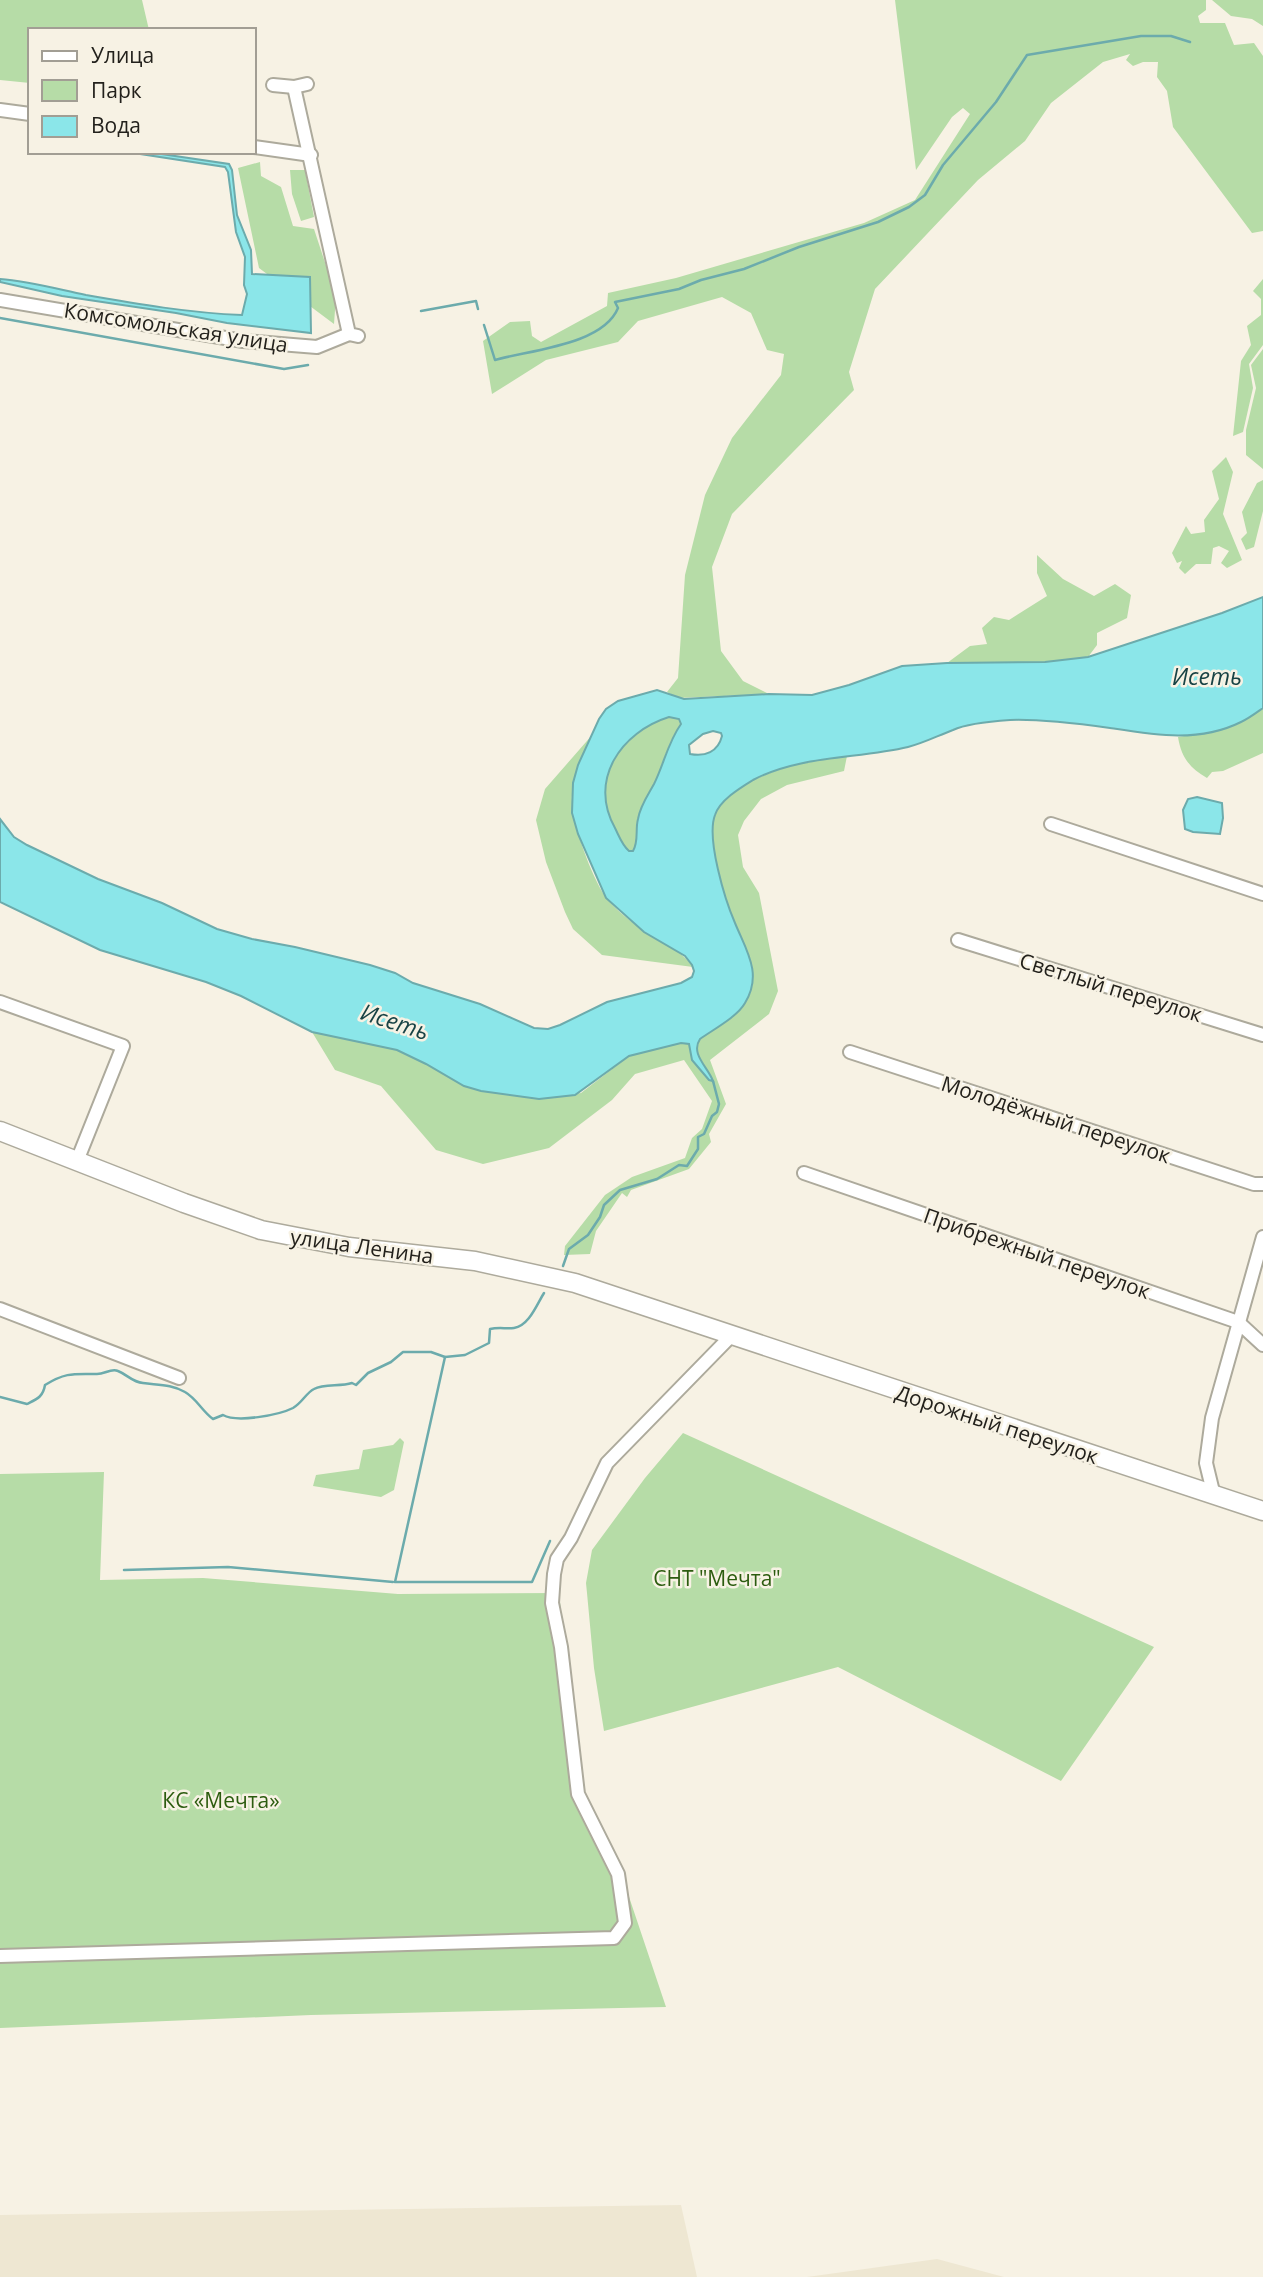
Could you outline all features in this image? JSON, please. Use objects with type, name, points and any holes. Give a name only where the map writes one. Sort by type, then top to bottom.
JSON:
[{"type":"main road","name":"улица Ленина","points":[[0,1131],[261,1230],[328,1243],[475,1261],[550,1276],[731,1336]]},
{"type":"main road","name":"Дорожный переулок","points":[[731,1336],[1263,1511]]},
{"type":"street","points":[[256,147],[311,155],[300,85],[273,85]]},
{"type":"street","points":[[0,110],[28,114]]},
{"type":"street","name":"Комсомольская улица","points":[[0,300],[243,341],[317,347],[354,335],[311,155]]},
{"type":"street","points":[[1051,824],[1263,894]]},
{"type":"street","name":"Светлый переулок","points":[[958,940],[1263,1035]]},
{"type":"street","points":[[0,1002],[123,1046],[77,1161]]},
{"type":"street","name":"Молодёжный переулок","points":[[850,1052],[1254,1184],[1263,1184]]},
{"type":"street","name":"Прибрежный переулок","points":[[804,1173],[1238,1322],[1263,1345]]},
{"type":"street","points":[[1214,1496],[1206,1462],[1212,1418],[1263,1237]]},
{"type":"street","points":[[0,1309],[179,1378]]},
{"type":"street","points":[[0,1956],[614,1938],[625,1923],[618,1874],[578,1794],[561,1647],[552,1603],[554,1574],[557,1559],[582,1517],[607,1463],[731,1336]]},
{"type":"shaded area","points":[[681,2205],[697,2277],[0,2277],[0,2215]]},
{"type":"shaded area","points":[[937,2259],[1004,2277],[807,2277]]},
{"type":"green space","points":[[0,0],[142,0],[149,28],[28,28],[28,83],[0,80]]},
{"type":"green space","points":[[895,0],[1206,0],[1206,10],[1198,16],[1200,23],[1225,23],[1234,45],[1254,43],[1263,56],[1263,231],[1252,233],[1173,127],[1167,91],[1157,77],[1158,62],[1143,62],[1133,66],[1126,60],[1130,54],[1103,62],[1051,103],[1025,141],[978,180],[875,289],[849,372],[854,390],[732,514],[712,567],[721,651],[743,681],[769,694],[678,698],[667,692],[678,678],[685,575],[705,495],[732,438],[781,375],[784,354],[767,350],[751,313],[722,297],[638,321],[618,342],[546,360],[492,394],[483,341],[510,322],[530,321],[532,336],[541,342],[607,306],[608,293],[676,278],[864,223],[915,200],[970,114],[963,108],[952,117],[916,170]]},
{"type":"green space","points":[[1212,0],[1263,0],[1263,26],[1252,19],[1231,16]]},
{"type":"green space","points":[[260,162],[261,176],[281,187],[293,226],[314,229],[336,296],[334,324],[259,268],[238,168]]},
{"type":"green space","points":[[290,170],[305,170],[314,217],[301,221],[292,194]]},
{"type":"green space","points":[[1263,279],[1263,345],[1249,364],[1253,388],[1243,432],[1233,436],[1241,361],[1251,345],[1247,326],[1261,315],[1261,299],[1253,291]]},
{"type":"green space","points":[[1263,349],[1263,469],[1246,455],[1246,430],[1256,388],[1251,365]]},
{"type":"green space","points":[[1226,457],[1233,472],[1223,514],[1242,560],[1227,568],[1221,563],[1229,551],[1219,546],[1213,548],[1211,564],[1196,564],[1185,574],[1179,568],[1182,561],[1177,563],[1172,553],[1186,526],[1191,534],[1205,532],[1204,520],[1219,499],[1212,471]]},
{"type":"green space","points":[[1263,480],[1263,511],[1254,547],[1246,550],[1241,539],[1247,533],[1242,512],[1257,483]]},
{"type":"green space","points":[[1037,555],[1063,579],[1094,596],[1115,584],[1131,595],[1127,618],[1097,633],[1097,645],[1088,657],[1045,662],[947,663],[970,646],[987,644],[982,628],[994,617],[1009,620],[1047,596],[1037,573]]},
{"type":"green space","points":[[1263,708],[1263,753],[1223,771],[1212,772],[1207,778],[1187,761],[1178,737],[1222,728]]},
{"type":"green space","points":[[669,717],[680,719],[681,724],[640,810],[635,847],[633,851],[629,851],[624,846],[608,810],[605,793],[608,776],[614,760],[624,746],[652,724]]},
{"type":"green space","points":[[593,734],[577,771],[572,805],[582,847],[594,875],[605,896],[618,911],[683,956],[693,967],[602,955],[573,929],[565,912],[546,862],[536,820],[545,789]]},
{"type":"green space","points":[[847,756],[844,771],[787,785],[761,799],[744,821],[738,835],[743,867],[759,893],[778,991],[769,1014],[710,1060],[726,1104],[709,1134],[711,1142],[689,1169],[631,1190],[627,1197],[622,1193],[596,1231],[590,1254],[564,1255],[565,1246],[605,1195],[632,1177],[685,1158],[692,1138],[702,1129],[712,1101],[684,1060],[635,1074],[612,1100],[549,1148],[483,1164],[436,1150],[381,1086],[335,1070],[312,1032],[397,1050],[464,1086],[539,1099],[581,1093],[629,1056],[681,1043],[689,1043],[692,1060],[711,1081],[697,1050],[700,1039],[742,1008],[753,984],[750,958],[729,907],[715,856],[712,826],[715,814],[720,805],[737,789],[758,778],[797,764]]},
{"type":"green space","name":"СНТ \"Мечта\"","points":[[683,1433],[1154,1647],[1061,1781],[838,1667],[604,1731],[594,1668],[586,1583],[592,1550],[645,1478]]},
{"type":"green space","points":[[400,1438],[404,1442],[394,1490],[381,1497],[313,1486],[316,1475],[359,1469],[363,1450],[393,1445]]},
{"type":"green space","name":"КС «Мечта»","points":[[104,1472],[100,1580],[203,1578],[398,1594],[559,1593],[580,1780],[621,1873],[666,2007],[311,2015],[0,2028],[0,1474]]},
{"type":"water","points":[[140,154],[162,154],[229,164],[237,215],[251,250],[252,274],[310,277],[311,333],[227,323],[62,296],[0,282],[0,279],[11,280],[144,305],[242,315],[247,294],[244,285],[245,257],[236,232],[228,172],[225,167]]},
{"type":"water","name":"Исеть","points":[[1263,597],[1263,708],[1244,721],[1225,729],[1176,736],[1047,721],[1010,720],[981,723],[959,728],[908,747],[790,766],[753,780],[726,799],[715,815],[715,853],[726,900],[751,962],[753,982],[741,1008],[700,1039],[697,1045],[698,1055],[713,1081],[709,1080],[692,1060],[689,1044],[681,1043],[629,1056],[575,1095],[539,1099],[481,1091],[464,1086],[397,1050],[312,1032],[241,996],[206,982],[100,950],[0,902],[0,819],[14,837],[27,845],[98,879],[162,903],[217,929],[370,965],[395,973],[413,983],[480,1004],[534,1028],[548,1029],[607,1002],[681,983],[692,977],[694,971],[685,956],[644,932],[606,898],[578,834],[572,813],[573,783],[578,765],[599,719],[606,709],[618,701],[657,690],[684,699],[769,694],[812,695],[902,666],[1045,662],[1088,657]],"holes":[[[669,717],[679,719],[681,724],[640,810],[635,847],[633,851],[629,851],[624,846],[608,810],[605,793],[608,776],[614,760],[624,746],[652,724]],[[713,731],[721,733],[722,736],[714,750],[701,755],[690,754],[689,745],[703,734]]]},
{"type":"water","points":[[1197,797],[1222,803],[1220,834],[1185,829],[1183,810],[1188,799]]},
{"type":"waterway","points":[[484,325],[495,360],[564,344],[582,338],[610,320],[618,308],[615,302],[679,289],[878,222],[909,207],[925,195],[943,165],[996,102],[1027,55],[1141,36],[1171,36],[1190,42]]},
{"type":"waterway","points":[[421,311],[476,301],[478,309]]},
{"type":"waterway","points":[[0,318],[284,369],[308,365]]},
{"type":"waterway","points":[[563,1266],[569,1249],[588,1235],[600,1217],[604,1205],[620,1190],[657,1179],[679,1165],[687,1166],[698,1149],[698,1137],[704,1134],[712,1116],[717,1112],[719,1104],[713,1081]]},
{"type":"waterway","points":[[0,1397],[27,1404],[41,1395],[45,1385],[59,1378],[115,1370],[139,1382],[180,1389],[213,1419],[223,1415],[238,1418],[268,1415],[293,1408],[318,1387],[352,1383],[356,1385],[368,1373],[391,1362],[403,1352],[431,1352],[445,1357],[465,1355],[489,1343],[490,1329],[514,1328],[524,1323],[544,1293]]},
{"type":"waterway","points":[[445,1357],[395,1582],[532,1582],[550,1541]]},
{"type":"waterway","points":[[124,1570],[228,1567],[393,1582]]}]
